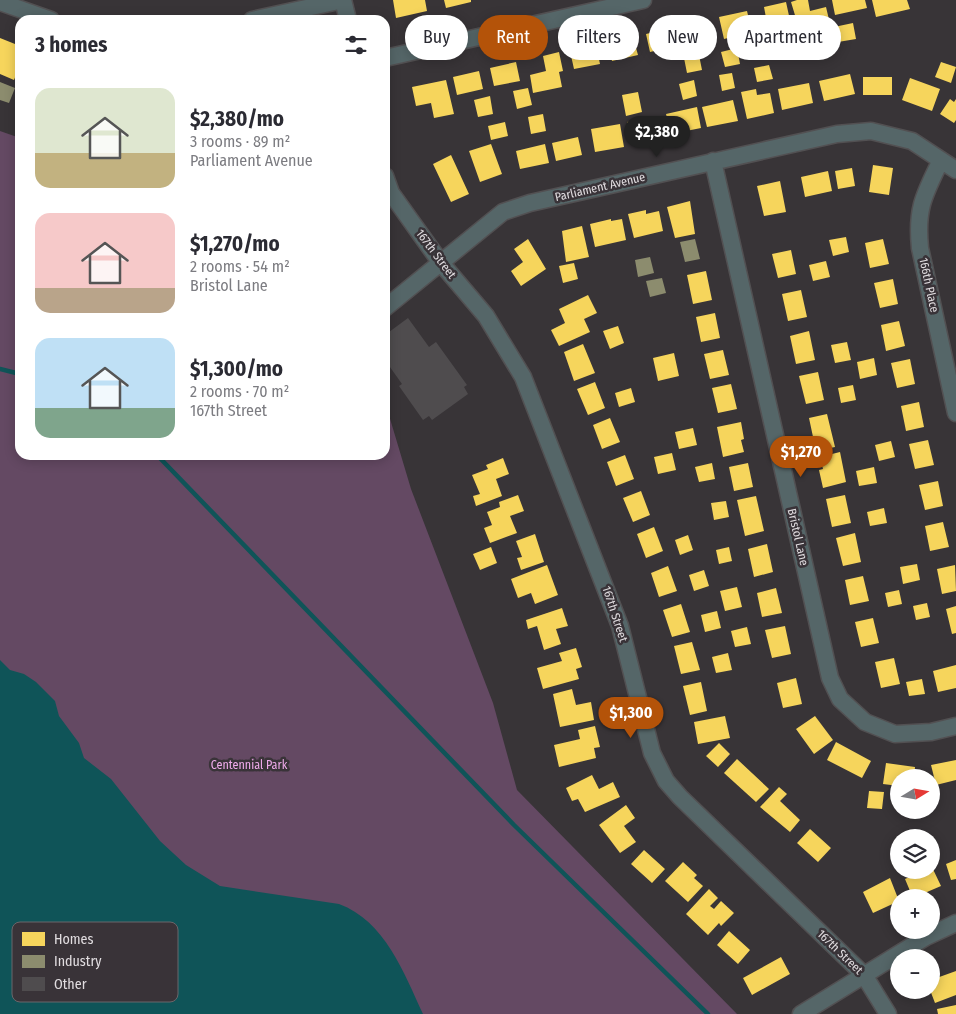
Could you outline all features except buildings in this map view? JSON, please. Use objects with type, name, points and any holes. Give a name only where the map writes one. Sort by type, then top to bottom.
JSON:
[{"type":"street","points":[[275,15],[343,0],[347,15]]},
{"type":"street","points":[[390,57],[644,0]]},
{"type":"street","points":[[0,2],[37,15]]},
{"type":"street","name":"Parliament Avenue","points":[[390,304],[503,212],[713,161],[837,134],[871,132],[912,140],[956,170]]},
{"type":"street","name":"166th Place","points":[[941,160],[922,198],[918,227],[920,248],[956,412]]},
{"type":"street","name":"Bristol Lane","points":[[713,161],[830,678],[840,700],[865,722],[895,734],[931,732],[956,726]]},
{"type":"street","name":"167th Street","points":[[390,188],[441,263],[486,316],[523,377],[617,618],[647,738],[656,765],[680,798],[864,975],[888,1014]]},
{"type":"street","points":[[801,1014],[926,937],[956,923]]},
{"type":"green space","name":"Centennial Park","points":[[0,131],[15,136],[15,460],[390,460],[390,419],[411,489],[493,703],[517,790],[737,1014],[0,1014]]},
{"type":"water","points":[[0,660],[10,670],[24,674],[36,682],[55,701],[59,716],[79,743],[84,758],[111,779],[160,841],[186,865],[220,886],[339,904],[355,912],[381,935],[391,950],[423,1014],[0,1014]]},
{"type":"waterway","points":[[0,369],[15,373]]},
{"type":"waterway","points":[[162,460],[514,825],[708,1014]]}]
